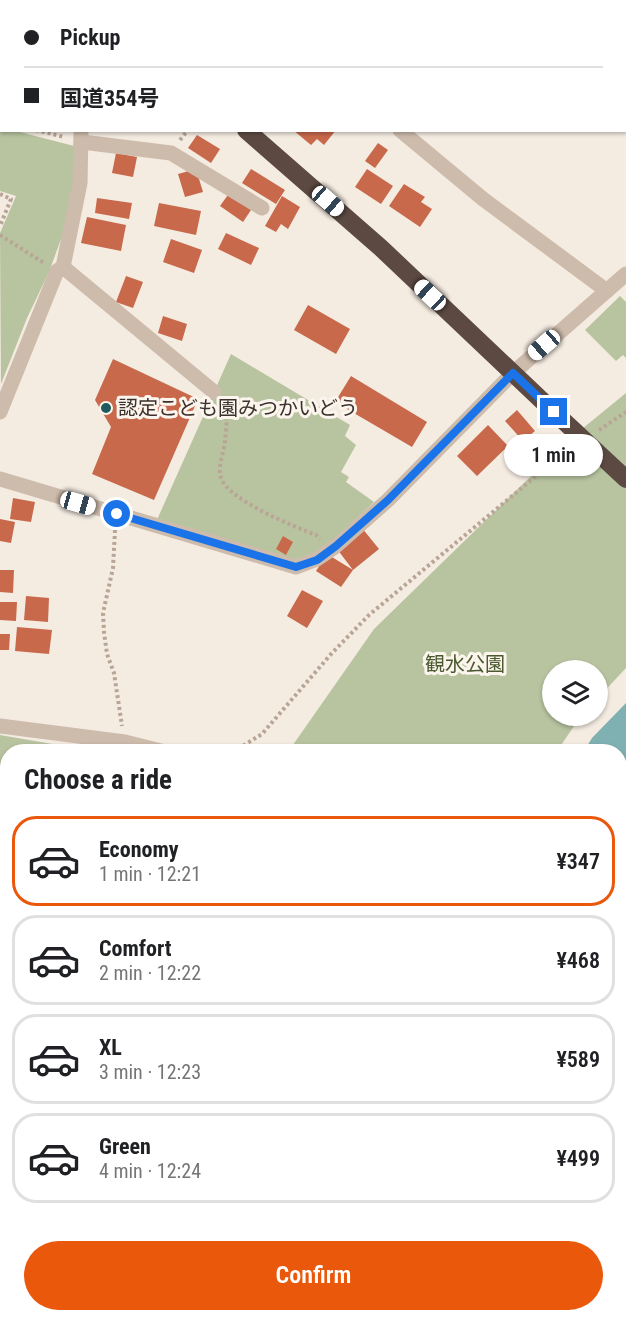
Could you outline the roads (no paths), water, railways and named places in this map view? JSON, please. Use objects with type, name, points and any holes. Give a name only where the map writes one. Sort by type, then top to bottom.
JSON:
[{"type":"highway","points":[[248,132],[381,248],[626,479]]},
{"type":"street","points":[[418,136],[483,199],[607,291]]},
{"type":"street","points":[[0,412],[60,269],[76,210],[81,137],[171,153],[262,208]]},
{"type":"street","points":[[60,269],[214,392]]},
{"type":"street","points":[[0,479],[296,567],[317,560],[331,550],[388,500],[513,373],[626,274]]},
{"type":"street","points":[[0,726],[132,744]]},
{"type":"water","points":[[626,703],[626,744],[588,744],[604,726],[608,726],[608,722]]},
{"type":"place","name":"認定こども園みつかいどう","points":[[106,408]]},
{"type":"park label","name":"観水公園","points":[[465,664]]}]
